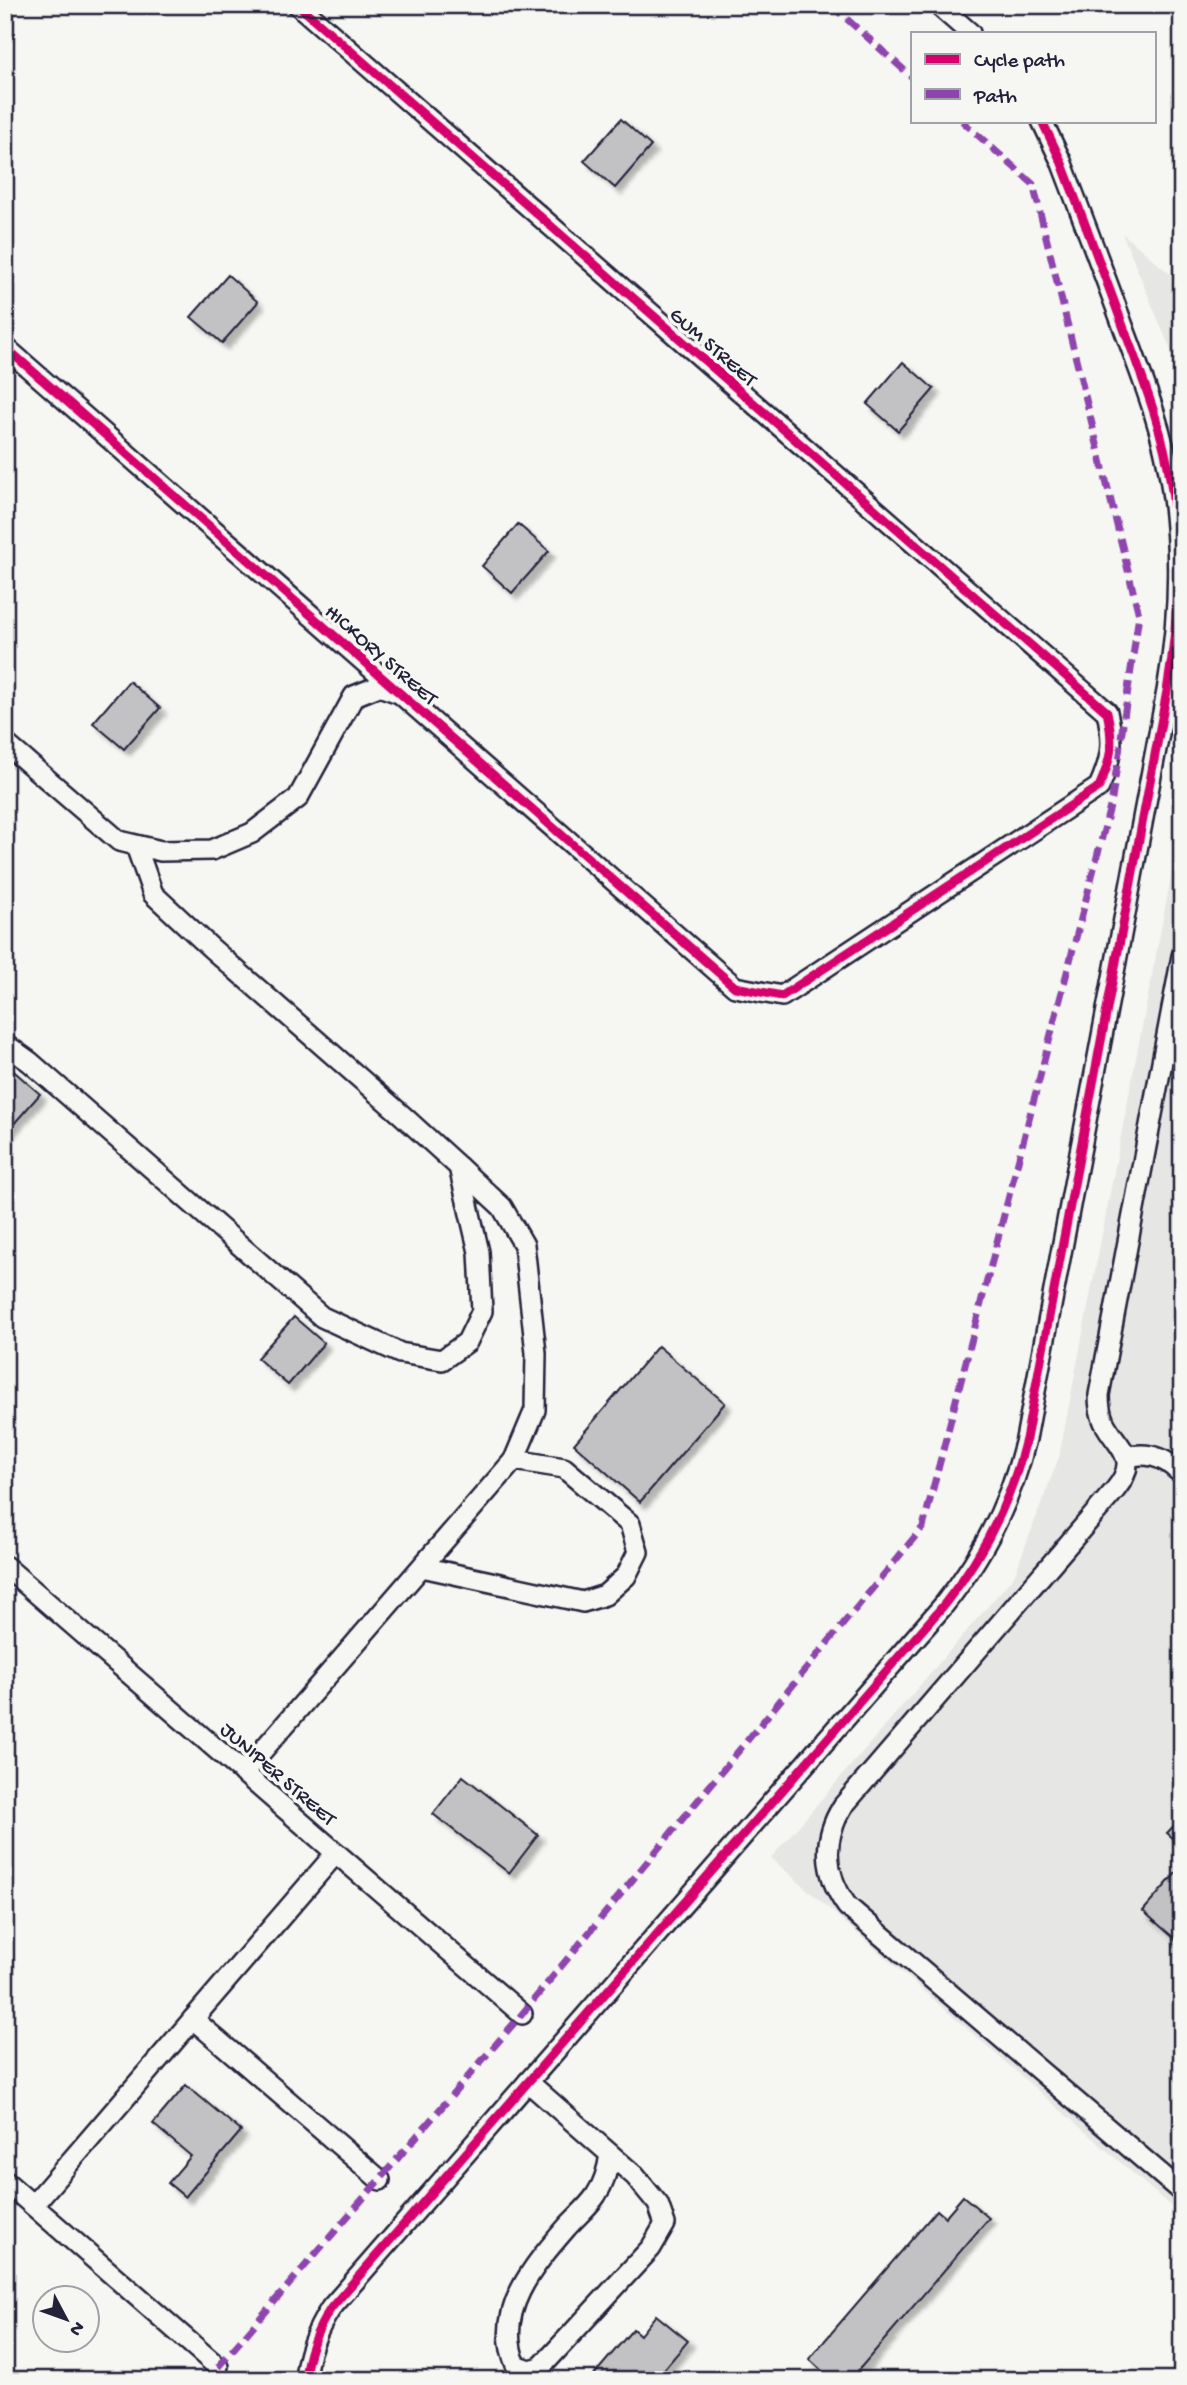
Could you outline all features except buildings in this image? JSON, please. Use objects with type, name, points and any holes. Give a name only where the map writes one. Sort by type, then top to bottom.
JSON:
[{"type":"street","name":"GUM STREET","points":[[298,5],[1107,712],[1112,734],[1110,761],[1099,787],[782,996],[735,988]]},
{"type":"street","points":[[938,5],[969,32]]},
{"type":"street","points":[[305,2380],[314,2338],[331,2308],[958,1587],[995,1527],[1020,1462],[1167,691],[1179,586],[1171,482],[1155,414],[1061,161],[1042,122]]},
{"type":"street","name":"HICKORY STREET","points":[[5,347],[735,988]]},
{"type":"street","points":[[5,743],[119,841],[162,851],[212,849],[252,833],[298,798],[355,696],[379,686],[400,693]]},
{"type":"street","points":[[136,846],[153,894],[459,1167],[502,1208],[524,1245],[536,1353],[535,1410],[514,1460],[243,1773]]},
{"type":"street","points":[[1182,956],[1099,1395],[1105,1422],[1126,1457],[1124,1476],[1115,1490],[843,1806],[831,1829],[827,1854],[828,1867],[839,1894],[858,1916],[1182,2192]]},
{"type":"street","points":[[5,1044],[30,1062],[322,1317],[400,1353],[442,1360],[467,1342],[482,1311],[479,1252],[459,1167]]},
{"type":"street","points":[[1126,1457],[1144,1454],[1153,1456],[1177,1470]]},
{"type":"street","points":[[422,1567],[583,1602],[605,1595],[626,1576],[638,1552],[630,1524],[564,1468],[514,1460]]},
{"type":"street","name":"JUNIPER STREET","points":[[5,1566],[522,2014]]},
{"type":"street","points":[[33,2205],[336,1853]]},
{"type":"street","points":[[192,2019],[380,2180]]},
{"type":"street","points":[[528,2082],[610,2154],[635,2176],[658,2204],[665,2224],[652,2248],[541,2367],[530,2370],[516,2365],[510,2350],[508,2329],[513,2308],[540,2259],[596,2196],[606,2175],[610,2154]]},
{"type":"street","points":[[5,2181],[219,2367]]},
{"type":"shaded area","points":[[1122,233],[1182,284],[1182,377]]},
{"type":"shaded area","points":[[1182,820],[1182,2216],[771,1858],[1014,1576],[1059,1457]]},
{"type":"marked path","points":[[831,5],[911,76]]},
{"type":"marked path","points":[[218,2367],[522,2014],[923,1527],[1112,799],[1139,615],[1033,184],[963,122]]},
{"type":"cycle path","points":[[5,347],[735,987],[782,996],[1099,787],[1110,750],[1111,733],[1107,712],[298,5]]},
{"type":"cycle path","points":[[305,2380],[313,2342],[331,2308],[943,1606],[983,1548],[1004,1506],[1020,1462],[1167,691],[1178,587],[1174,510],[1157,423],[1069,182],[1042,122]]}]
